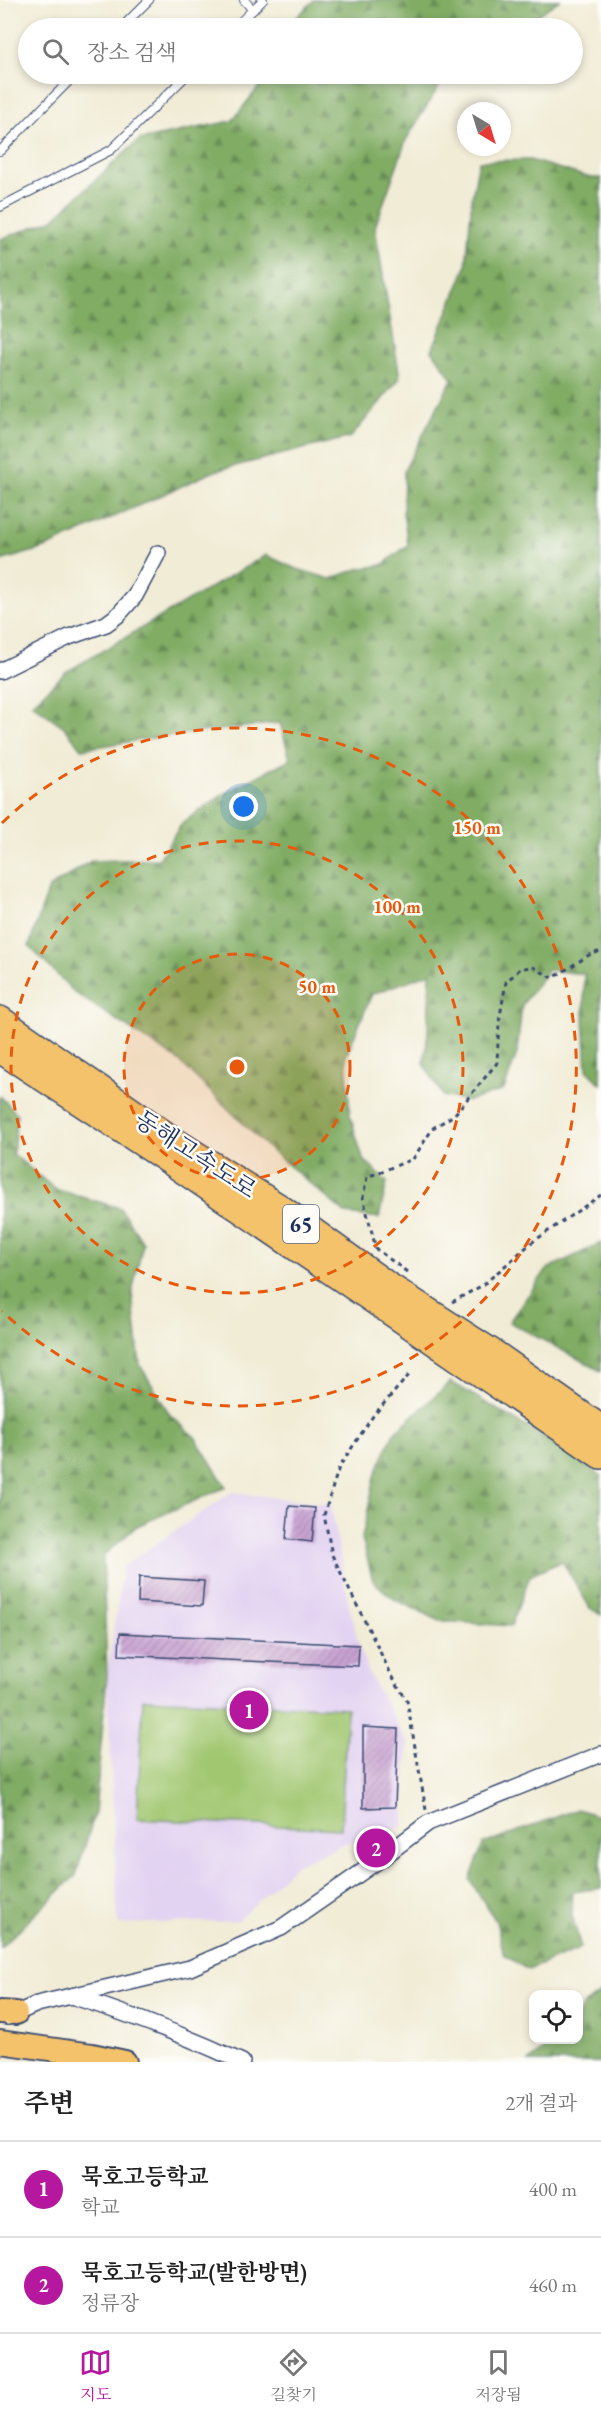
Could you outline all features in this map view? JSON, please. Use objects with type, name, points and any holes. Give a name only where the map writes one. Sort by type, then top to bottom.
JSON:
[{"type":"highway","name":"동해고속도로","points":[[0,1020],[175,1142],[281,1209],[385,1284],[497,1356],[601,1429]]},
{"type":"highway","name":"동해고속도로","points":[[0,1049],[169,1160],[601,1455]]},
{"type":"main road","points":[[0,2042],[125,2062]]},
{"type":"street","points":[[0,671],[69,637],[105,624],[118,615],[135,596],[158,553]]},
{"type":"street","points":[[5,2015],[37,2004],[190,1968],[281,1928],[428,1823],[601,1754]]},
{"type":"street","points":[[71,1996],[128,2013],[242,2062]]},
{"type":"lane","points":[[131,18],[149,0]]},
{"type":"lane","points":[[244,0],[253,10]]},
{"type":"lane","points":[[245,18],[263,0]]},
{"type":"lane","points":[[0,151],[66,84]]},
{"type":"lane","points":[[0,207],[111,150],[178,84]]},
{"type":"path","points":[[413,1276],[376,1249],[363,1197],[367,1177],[414,1159],[434,1128],[454,1115],[497,1063],[499,1022],[506,982],[521,968],[533,967],[553,978],[589,955],[601,951]]},
{"type":"path","points":[[450,1303],[483,1285],[531,1243],[601,1195]]},
{"type":"path","points":[[409,1375],[373,1416],[339,1467],[324,1515],[332,1555],[391,1674],[407,1701],[428,1823]]},
{"type":"shaded area","points":[[232,1492],[331,1505],[349,1605],[359,1645],[369,1674],[408,1744],[403,1827],[359,1838],[297,1864],[237,1921],[118,1924],[107,1676],[123,1566]]},
{"type":"green space","points":[[314,0],[560,0],[533,18],[296,18]]},
{"type":"green space","points":[[261,84],[440,84],[406,140],[375,227],[400,378],[351,437],[215,471],[45,548],[0,561],[0,239],[52,220],[139,140],[232,121]]},
{"type":"green space","points":[[530,160],[591,178],[601,178],[601,1084],[587,1070],[584,974],[548,970],[522,1005],[517,1053],[504,1090],[468,1101],[443,1096],[424,1064],[428,1031],[430,973],[372,994],[346,1056],[350,1115],[363,1159],[387,1182],[379,1218],[346,1214],[267,1147],[179,1061],[75,993],[29,946],[49,888],[91,861],[159,859],[182,823],[222,795],[290,759],[280,723],[167,736],[82,749],[64,727],[32,704],[66,672],[266,555],[294,568],[330,579],[358,569],[382,565],[408,545],[403,513],[404,471],[452,379],[432,350],[466,267],[472,197],[479,161]]},
{"type":"green space","points":[[0,1096],[17,1114],[13,1154],[55,1189],[120,1208],[143,1243],[132,1293],[140,1365],[170,1415],[195,1437],[226,1487],[137,1526],[103,1556],[107,1676],[95,1813],[76,1875],[0,1948]]},
{"type":"green space","points":[[601,1243],[601,1371],[509,1322],[547,1269]]},
{"type":"green space","points":[[451,1382],[547,1439],[601,1476],[601,1615],[590,1608],[562,1561],[530,1576],[511,1626],[440,1621],[394,1599],[373,1581],[362,1538],[375,1476],[393,1434]]},
{"type":"green space","points":[[143,1699],[347,1708],[341,1829],[137,1819]]},
{"type":"green space","points":[[578,1809],[601,1817],[601,1888],[573,1892],[572,1915],[581,1948],[528,1970],[504,1955],[496,1921],[470,1880],[483,1844]]},
{"type":"green space","points":[[601,1993],[601,2062],[529,2062],[549,2044],[583,2044],[583,2007]]},
{"type":"building","points":[[289,1506],[315,1508],[312,1542],[286,1539]]},
{"type":"building","points":[[139,1577],[204,1581],[202,1606],[138,1602]]},
{"type":"building","points":[[120,1633],[359,1645],[358,1666],[119,1655]]},
{"type":"building","points":[[363,1727],[398,1729],[395,1807],[363,1808]]},
{"type":"place","name":"묵호고등학교","points":[[249,1710]]},
{"type":"place","name":"묵호고등학교(발한방면)","points":[[376,1848]]}]
